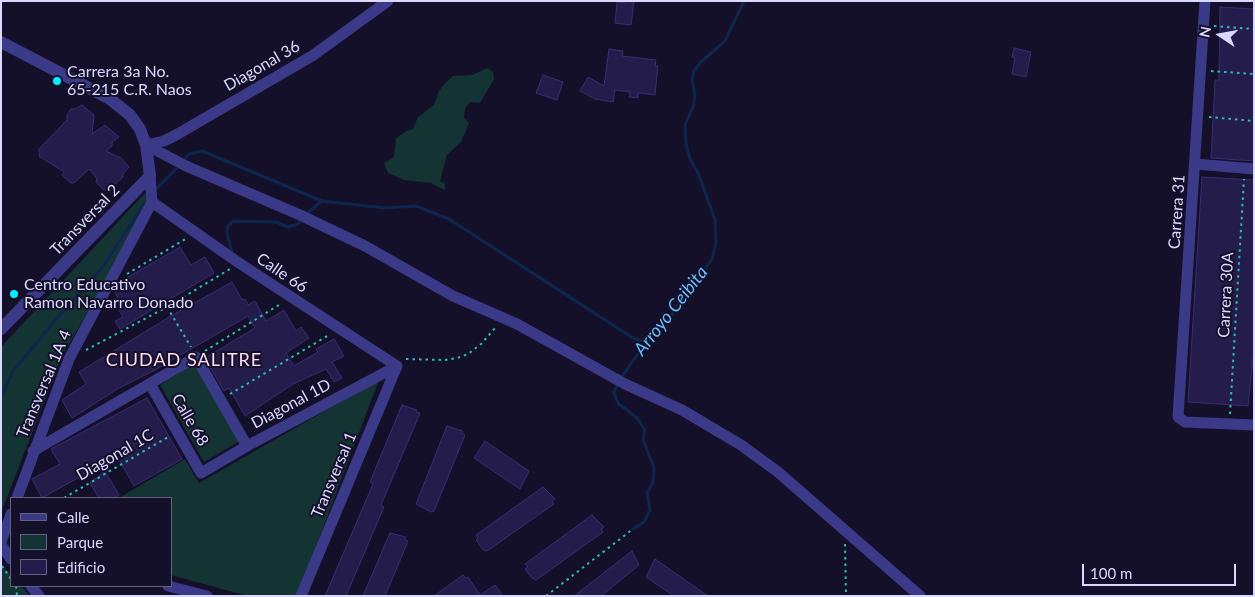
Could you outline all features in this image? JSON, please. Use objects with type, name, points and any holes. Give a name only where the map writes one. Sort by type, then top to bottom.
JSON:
[{"type":"street","name":"Diagonal 36","points":[[146,145],[164,140],[176,134],[305,60],[388,1]]},
{"type":"street","name":"Carrera 31","points":[[1206,1],[1178,417],[1186,422],[1229,424]]},
{"type":"street","points":[[1,42],[110,99],[130,115],[140,129],[146,145],[152,202]]},
{"type":"street","points":[[146,145],[365,246],[453,296],[500,318],[625,384],[682,410],[741,445],[778,472],[920,596]]},
{"type":"street","points":[[1196,164],[1249,168]]},
{"type":"street","name":"Transversal 2","points":[[2,327],[150,176]]},
{"type":"street","name":"Calle 66","points":[[152,202],[239,263],[393,363]]},
{"type":"street","name":"Transversal 1A 4","points":[[17,497],[69,359],[152,202]]},
{"type":"street","points":[[33,451],[196,357],[222,399],[247,446]]},
{"type":"street","name":"Diagonal 1D","points":[[201,473],[393,363]]},
{"type":"street","name":"Transversal 1","points":[[301,596],[393,363]]},
{"type":"street","name":"Calle 68","points":[[150,384],[201,473]]},
{"type":"street","points":[[1229,424],[1254,425]]},
{"type":"street","points":[[10,517],[1,543],[10,557]]},
{"type":"street","points":[[172,587],[207,596]]},
{"type":"path","points":[[1204,25],[1254,29]]},
{"type":"path","points":[[1202,71],[1254,74]]},
{"type":"path","points":[[1199,116],[1254,121]]},
{"type":"path","name":"Carrera 30A","points":[[1229,424],[1249,168]]},
{"type":"path","points":[[123,276],[196,233]]},
{"type":"path","points":[[85,350],[168,307],[239,263]]},
{"type":"path","points":[[168,307],[196,357],[290,297]]},
{"type":"path","points":[[393,363],[457,358],[482,344],[497,326],[500,318]]},
{"type":"path","points":[[222,399],[338,329]]},
{"type":"path","name":"Diagonal 1C","points":[[66,497],[178,431]]},
{"type":"path","points":[[546,596],[633,529]]},
{"type":"path","points":[[845,529],[846,596]]},
{"type":"path","points":[[1,565],[10,578]]},
{"type":"green space","points":[[487,68],[493,72],[494,79],[480,103],[470,102],[465,108],[464,118],[469,123],[461,142],[447,155],[440,181],[445,184],[445,190],[431,183],[404,180],[388,173],[384,163],[394,157],[396,138],[406,131],[413,129],[418,117],[434,105],[439,91],[446,82],[453,76],[472,75]]},
{"type":"green space","points":[[145,193],[150,203],[61,358],[1,513],[1,347]]},
{"type":"green space","points":[[194,364],[240,441],[204,462],[160,385]]},
{"type":"green space","points":[[379,380],[297,596],[248,596],[172,575],[172,497],[121,497],[185,459],[199,483]]},
{"type":"green space","points":[[2,565],[10,574],[10,587],[22,587],[30,596],[1,596]]},
{"type":"building","points":[[625,1],[634,1],[631,25],[615,23],[617,2],[625,3]]},
{"type":"building","points":[[1220,7],[1254,9],[1254,161],[1211,158],[1215,80],[1219,80]]},
{"type":"building","points":[[1014,48],[1031,52],[1026,77],[1012,74],[1015,58],[1012,57]]},
{"type":"building","points":[[609,49],[623,51],[622,56],[656,60],[655,66],[658,66],[655,95],[638,93],[638,98],[629,97],[630,92],[615,90],[613,102],[595,99],[580,91],[588,77],[604,86]]},
{"type":"building","points":[[543,75],[563,82],[557,100],[536,93]]},
{"type":"building","points":[[82,105],[94,115],[92,134],[105,125],[119,137],[112,142],[112,146],[106,151],[121,158],[129,167],[123,174],[123,177],[109,190],[104,190],[96,182],[97,178],[89,169],[74,183],[71,183],[62,175],[64,172],[39,156],[40,152],[38,150],[67,120],[67,115],[71,109]]},
{"type":"building","points":[[1202,177],[1254,180],[1254,349],[1248,406],[1188,402]]},
{"type":"building","points":[[180,247],[191,265],[205,257],[214,273],[120,329],[115,321],[123,317],[119,310],[123,307],[114,291],[118,283]]},
{"type":"building","points":[[232,282],[242,300],[245,299],[248,305],[255,301],[266,321],[284,310],[296,331],[301,327],[309,338],[286,353],[294,366],[318,352],[316,349],[334,339],[344,356],[332,362],[342,378],[334,382],[326,369],[293,384],[245,416],[229,388],[224,391],[205,358],[255,328],[248,316],[153,371],[119,388],[72,418],[62,400],[86,384],[79,372],[171,316]]},
{"type":"building","points":[[147,398],[182,459],[134,486],[117,456],[41,497],[32,479],[60,464],[51,449]]},
{"type":"building","points":[[402,405],[417,410],[416,412],[420,413],[381,505],[384,507],[346,596],[325,596],[373,484],[370,482]]},
{"type":"building","points":[[447,426],[463,431],[462,433],[465,435],[434,511],[431,512],[416,504]]},
{"type":"building","points":[[485,441],[529,471],[520,489],[474,458]]},
{"type":"building","points":[[105,471],[119,495],[116,497],[98,497],[90,483]]},
{"type":"building","points":[[543,487],[555,499],[552,501],[554,504],[487,551],[483,550],[476,540],[478,538],[476,535]]},
{"type":"building","points":[[592,515],[604,527],[601,529],[603,532],[536,580],[532,578],[525,569],[528,567],[525,564]]},
{"type":"building","points":[[390,533],[406,537],[405,540],[408,541],[385,596],[363,596]]},
{"type":"building","points":[[632,551],[639,565],[601,596],[574,596]]},
{"type":"building","points":[[655,559],[708,596],[674,596],[646,577]]},
{"type":"building","points":[[463,575],[466,578],[468,577],[480,595],[495,585],[503,596],[434,596]]},
{"type":"waterway","name":"Arroyo Ceibita","points":[[621,378],[646,342],[655,337],[665,326],[686,291],[696,282],[712,259],[716,243],[715,220],[699,175],[690,159],[686,144],[685,125],[693,107],[695,95],[692,79],[694,71],[700,63],[725,41],[744,1]]},
{"type":"waterway","points":[[183,161],[189,154],[202,151],[322,201]]},
{"type":"waterway","points":[[157,188],[179,166]]},
{"type":"waterway","points":[[306,214],[322,201],[385,208],[416,206],[449,219],[633,338],[646,342]]},
{"type":"waterway","points":[[1,398],[13,371],[102,268],[144,204]]},
{"type":"waterway","points":[[232,254],[227,233],[228,226],[233,221],[276,222],[288,227],[298,224],[302,219]]},
{"type":"waterway","name":"Arroyo Ceibita","points":[[618,384],[614,392],[616,399],[619,404],[637,418],[645,430],[643,440],[654,467],[653,482],[647,493],[650,510],[644,522],[633,529]]},
{"type":"place","name":"Carrera 3a No. 65-215 C.R. Naos","points":[[57,81]]},
{"type":"place","name":"Centro Educativo Ramon Navarro Donado","points":[[14,294]]},
{"type":"district","name":"CIUDAD SALITRE","points":[[184,360]]}]
